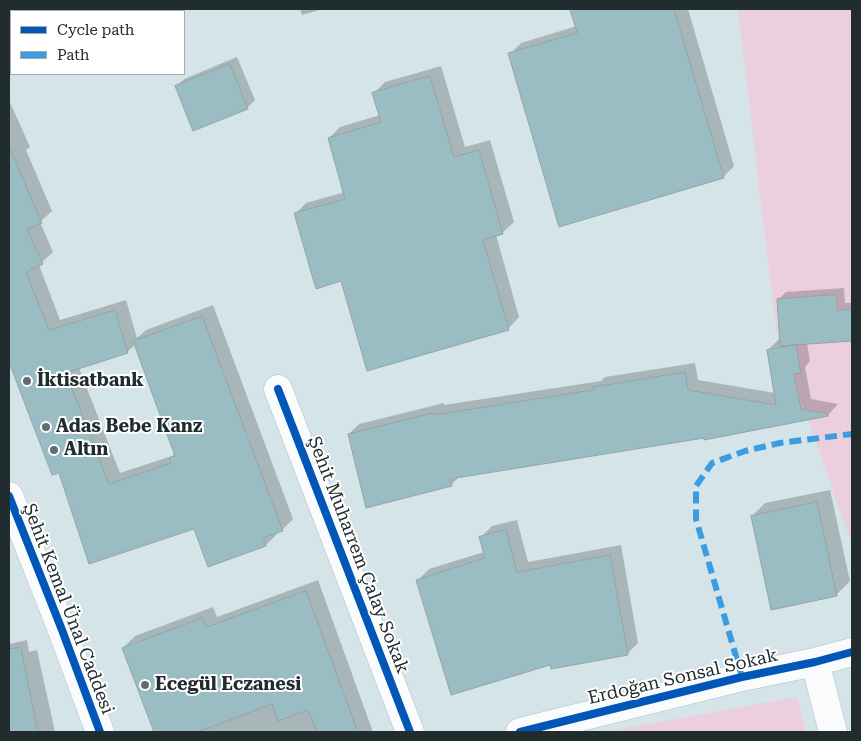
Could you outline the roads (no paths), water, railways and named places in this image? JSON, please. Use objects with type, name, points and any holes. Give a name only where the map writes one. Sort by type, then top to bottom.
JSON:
[{"type":"street","name":"Şehit Muharrem Çalay Sokak","points":[[278,388],[410,732]]},
{"type":"street","name":"Şehit Kemal Ünal Caddesi","points":[[9,496],[100,732]]},
{"type":"street","name":"Erdoğan Sonsal Sokak","points":[[520,732],[852,652]]},
{"type":"street","points":[[815,662],[833,732]]},
{"type":"place","name":"İktisatbank","points":[[27,381]]},
{"type":"place","name":"Adas Bebe Kanz","points":[[46,427]]},
{"type":"place","name":"Altın","points":[[54,450]]},
{"type":"place","name":"Ecegül Eczanesi","points":[[145,685]]}]
